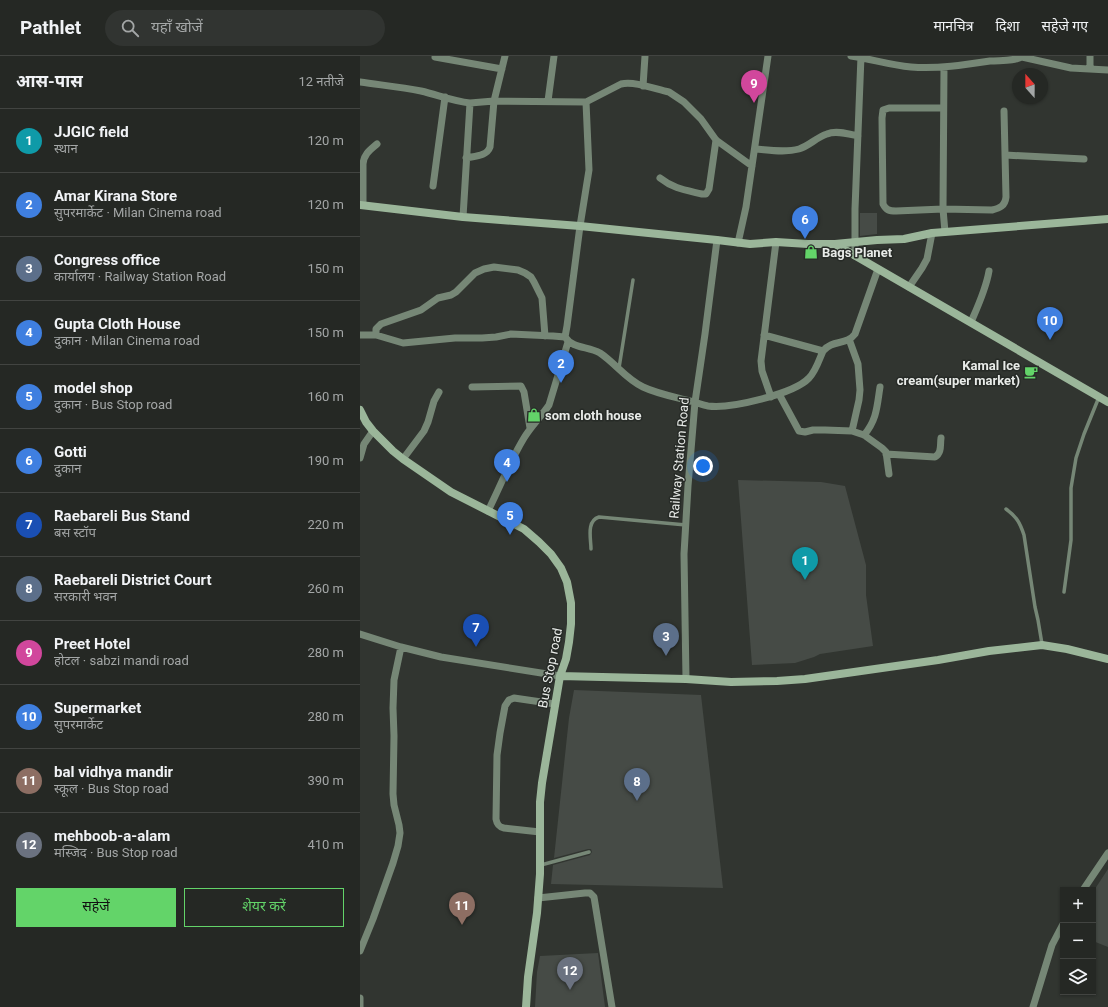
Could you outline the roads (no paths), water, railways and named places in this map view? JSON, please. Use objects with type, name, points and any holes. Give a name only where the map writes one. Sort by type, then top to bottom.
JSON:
[{"type":"street","points":[[436,56],[502,69]]},
{"type":"street","points":[[466,158],[482,154],[489,150],[494,101],[506,56]]},
{"type":"street","points":[[548,101],[554,56]]},
{"type":"street","points":[[643,86],[645,56]]},
{"type":"street","points":[[738,243],[746,207],[768,56]]},
{"type":"street","points":[[851,56],[893,65],[928,68],[1016,59],[1022,57],[1063,67],[1108,70]]},
{"type":"street","points":[[1090,56],[1090,69]]},
{"type":"street","points":[[855,256],[861,57]]},
{"type":"street","points":[[944,67],[943,209],[946,232]]},
{"type":"street","points":[[360,82],[420,91],[452,100],[470,103],[494,101],[586,102],[621,84],[643,86],[674,94],[701,119],[716,140],[752,166]]},
{"type":"street","points":[[433,186],[445,97]]},
{"type":"street","points":[[488,512],[518,447],[530,428],[548,405],[566,340],[580,226],[589,170],[586,102]]},
{"type":"street","points":[[463,217],[470,103]]},
{"type":"street","points":[[944,108],[889,108],[884,110],[882,118],[883,204],[889,211],[943,209],[992,210],[998,209],[1002,206],[1006,202],[1004,111]]},
{"type":"street","points":[[755,149],[793,150],[804,147],[832,132],[858,136]]},
{"type":"street","points":[[660,178],[674,187],[706,194],[709,189],[716,140]]},
{"type":"street","points":[[377,144],[368,152],[364,159],[362,204],[463,217],[580,226],[750,244],[776,242],[835,244],[904,239],[946,232],[1108,219]]},
{"type":"street","points":[[1005,155],[1084,159]]},
{"type":"street","points":[[909,287],[927,259],[932,234]]},
{"type":"street","name":"Railway Station Road","points":[[686,679],[684,554],[686,525],[695,402],[706,334],[717,240]]},
{"type":"street","points":[[771,397],[762,371],[761,362],[776,242]]},
{"type":"street","points":[[835,244],[1108,402]]},
{"type":"street","points":[[376,335],[376,329],[381,324],[421,310],[438,298],[451,295],[480,270],[494,267],[518,270],[531,277],[542,298],[546,336]]},
{"type":"street","points":[[360,335],[376,335],[403,343],[450,338],[496,337],[511,334],[546,336],[566,340],[578,347],[599,353],[628,377],[643,387],[708,406],[740,404],[771,397],[802,384],[810,377],[823,351],[831,344],[849,339],[854,334],[878,268]]},
{"type":"street","points":[[971,322],[984,292],[989,271]]},
{"type":"street","points":[[764,335],[823,351]]},
{"type":"street","points":[[849,339],[858,364],[860,390],[852,432]]},
{"type":"street","points":[[472,387],[521,386],[524,392],[530,428]]},
{"type":"street","points":[[864,435],[874,419],[880,387]]},
{"type":"street","points":[[403,459],[424,431],[434,401],[439,392]]},
{"type":"street","points":[[779,394],[796,428],[799,431],[825,430],[852,432],[864,435],[886,452],[889,474]]},
{"type":"street","name":"Bus Stop road","points":[[360,410],[366,422],[393,451],[403,459],[451,492],[524,529],[540,542],[561,568],[567,582],[571,604],[571,624],[566,659],[560,676],[542,783],[537,913],[528,978],[526,1007]]},
{"type":"street","points":[[360,458],[364,444],[374,431]]},
{"type":"street","points":[[886,454],[935,457],[940,452],[941,438]]},
{"type":"street","points":[[360,634],[401,647],[441,657],[560,676],[747,682],[805,679],[938,660],[989,651],[1042,645],[1067,649],[1108,659]]},
{"type":"street","points":[[360,951],[393,863],[400,833],[394,805],[393,708],[394,680],[401,647]]},
{"type":"street","points":[[540,832],[504,828],[497,825],[497,755],[505,706],[509,700],[514,698],[555,704]]},
{"type":"street","points":[[1085,887],[1108,853]]},
{"type":"street","points":[[538,898],[585,893],[590,893],[594,897],[612,1007]]},
{"type":"street","points":[[1033,1007],[1052,945],[1060,930]]},
{"type":"street","points":[[360,998],[360,1007]]},
{"type":"lane","points":[[619,369],[632,280]]},
{"type":"lane","points":[[1064,592],[1071,540],[1071,488],[1076,458],[1099,397]]},
{"type":"lane","points":[[1006,509],[1015,516],[1024,535],[1042,645]]},
{"type":"lane","points":[[591,549],[591,525],[595,518],[599,517],[686,525]]},
{"type":"lane","points":[[540,865],[589,852]]},
{"type":"place","name":"Preet Hotel","points":[[754,103]]},
{"type":"place","name":"Gotti","points":[[805,239]]},
{"type":"place","name":"Bags Planet","points":[[811,252]]},
{"type":"place","name":"Supermarket","points":[[1050,340]]},
{"type":"place","name":"Kamal Ice cream(super market)","points":[[1031,372]]},
{"type":"place","name":"Amar Kirana Store","points":[[561,383]]},
{"type":"place","name":"som cloth house","points":[[534,415]]},
{"type":"place","name":"Gupta Cloth House","points":[[507,482]]},
{"type":"place","name":"model shop","points":[[510,535]]},
{"type":"place","name":"JJGIC field","points":[[805,580]]},
{"type":"place","name":"Raebareli Bus Stand","points":[[476,647]]},
{"type":"place","name":"Congress office","points":[[666,656]]},
{"type":"place","name":"Raebareli District Court","points":[[637,801]]},
{"type":"place","name":"bal vidhya mandir","points":[[462,925]]},
{"type":"place","name":"mehboob-a-alam","points":[[570,990]]}]
